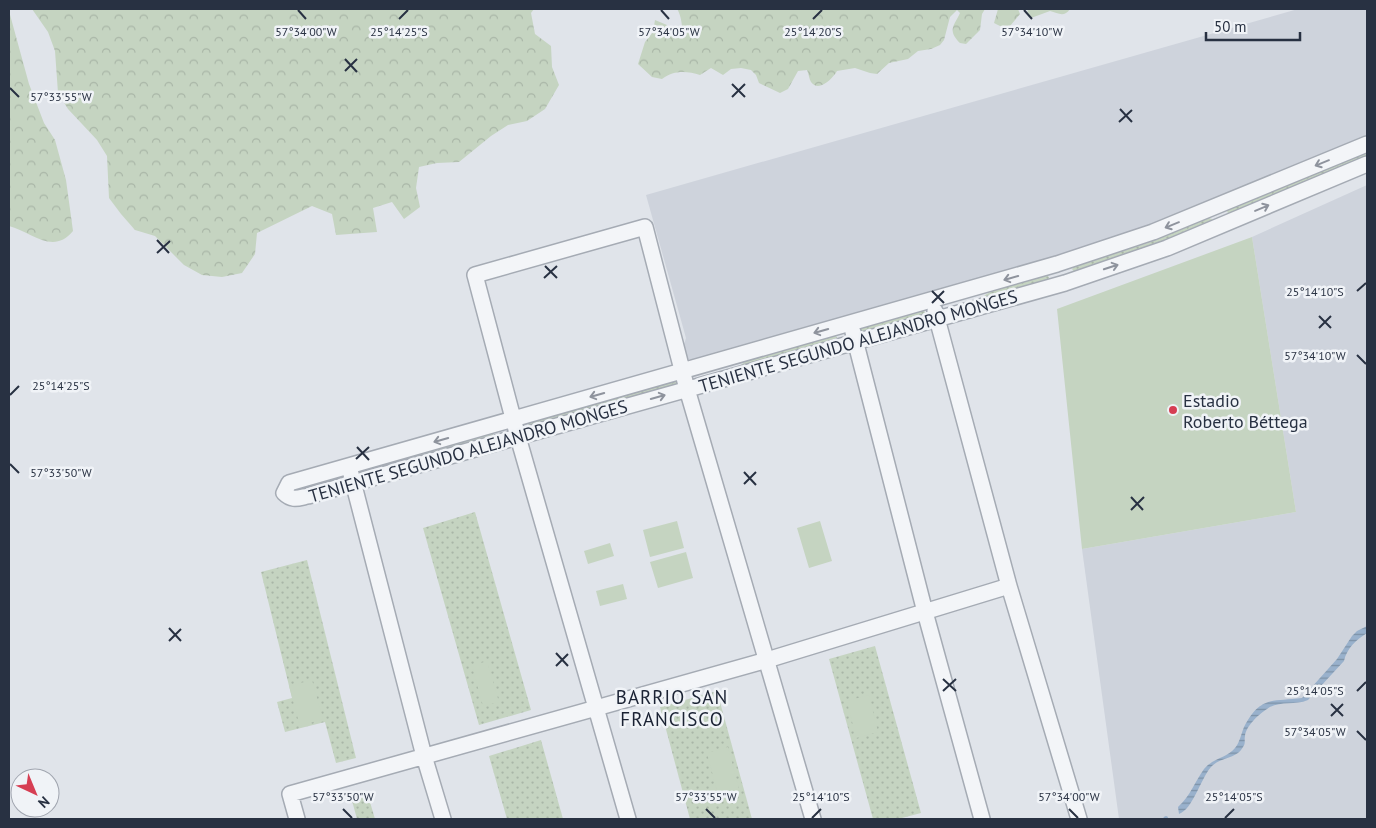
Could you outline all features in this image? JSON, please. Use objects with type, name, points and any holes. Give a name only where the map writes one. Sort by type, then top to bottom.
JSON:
[{"type":"street","name":"TENIENTE SEGUNDO ALEJANDRO MONGES","points":[[1367,144],[1153,232],[1058,264],[303,479],[290,483],[284,493],[289,498],[295,499],[308,496],[1065,283],[1167,248],[1367,164]]},
{"type":"street","points":[[628,819],[518,437],[475,274],[645,227],[688,389],[813,819]]},
{"type":"street","points":[[1058,264],[1065,283]]},
{"type":"street","points":[[931,300],[938,318],[1009,586],[1079,819]]},
{"type":"street","points":[[851,323],[925,612],[982,819]]},
{"type":"street","points":[[348,466],[424,756],[443,819]]},
{"type":"street","points":[[297,819],[290,794],[767,660],[1009,586]]},
{"type":"shaded area","points":[[1298,9],[1367,9],[1367,135],[1162,222],[1086,249],[692,360],[686,357],[683,348],[686,338],[646,195]]},
{"type":"shaded area","points":[[1367,185],[1367,819],[1119,819],[1082,549],[1296,512],[1252,237]]},
{"type":"green space","points":[[32,9],[534,9],[531,13],[535,34],[551,46],[552,67],[559,85],[545,109],[527,121],[508,125],[459,162],[437,163],[419,167],[416,188],[420,207],[404,219],[392,202],[373,208],[377,232],[336,235],[332,214],[312,206],[257,233],[255,254],[242,273],[222,277],[202,275],[184,265],[155,236],[135,230],[109,198],[107,156],[97,140],[68,109],[58,93],[55,51],[48,32]]},
{"type":"green space","points":[[677,9],[985,9],[982,14],[980,30],[966,44],[960,43],[954,35],[953,28],[960,13],[957,10],[950,17],[944,40],[940,45],[918,51],[908,59],[889,63],[877,74],[855,68],[837,71],[826,83],[818,86],[811,82],[807,70],[798,71],[788,89],[780,93],[759,83],[756,75],[751,70],[741,68],[731,69],[723,75],[711,68],[700,75],[681,72],[671,74],[662,79],[652,77],[638,64],[645,42],[653,32],[655,20],[667,25],[675,38],[681,38],[682,23]]},
{"type":"green space","points":[[998,9],[1018,9],[1020,14],[1010,26],[1000,26],[994,23]]},
{"type":"green space","points":[[1028,9],[1070,9],[1063,14],[1050,11],[1031,18],[1027,14]]},
{"type":"green space","points":[[9,11],[29,84],[44,123],[55,140],[66,180],[73,231],[58,241],[49,242],[41,240],[9,226]]},
{"type":"green space","points":[[1367,152],[1367,156],[1230,214],[1227,212],[1228,210]]},
{"type":"green space","points":[[1209,218],[1212,219],[1211,221],[1149,247],[1075,273],[1072,269],[1075,266],[1148,243]]},
{"type":"green space","name":"Estadio Roberto Béttega","points":[[1252,237],[1296,512],[1082,549],[1057,309]]},
{"type":"green space","points":[[1046,275],[1049,277],[1048,281],[943,310],[975,301],[997,288]]},
{"type":"green space","points":[[922,309],[925,312],[924,315],[861,334],[858,329]]},
{"type":"green space","points":[[833,334],[837,337],[836,340],[700,378],[738,367],[749,359]]},
{"type":"green space","points":[[678,380],[678,384],[528,426],[528,421]]},
{"type":"green space","points":[[493,432],[493,437],[365,474],[361,471],[362,469]]},
{"type":"green space","points":[[475,512],[531,710],[479,725],[423,528]]},
{"type":"green space","points":[[677,521],[684,548],[650,557],[643,530]]},
{"type":"green space","points":[[820,521],[832,561],[809,568],[797,528]]},
{"type":"green space","points":[[610,543],[614,556],[588,564],[584,551]]},
{"type":"green space","points":[[686,552],[693,578],[658,588],[650,562]]},
{"type":"green space","points":[[307,560],[356,758],[336,763],[325,722],[285,732],[277,702],[292,698],[261,572]]},
{"type":"green space","points":[[623,584],[627,599],[600,606],[596,591]]},
{"type":"green space","points":[[875,646],[921,813],[898,819],[873,819],[829,659]]},
{"type":"green space","points":[[487,661],[499,702],[483,706],[472,666]]},
{"type":"green space","points":[[312,680],[323,719],[300,726],[289,686]]},
{"type":"green space","points":[[717,691],[752,819],[690,819],[660,707]]},
{"type":"green space","points":[[869,695],[878,732],[856,738],[847,701]]},
{"type":"green space","points":[[541,740],[563,819],[507,819],[489,756]]},
{"type":"green space","points":[[728,747],[739,789],[718,795],[707,753]]},
{"type":"green space","points":[[367,792],[375,819],[357,819],[351,797]]},
{"type":"water","points":[[1367,626],[1367,633],[1352,645],[1344,661],[1308,700],[1272,706],[1250,724],[1240,751],[1211,767],[1188,806],[1179,814],[1178,807],[1204,769],[1235,748],[1244,727],[1256,710],[1262,705],[1275,700],[1302,698],[1337,659],[1352,636]]},
{"type":"place","name":"Estadio Roberto Béttega","points":[[1173,410]]},
{"type":"district","name":"BARRIO SAN FRANCISCO","points":[[672,708]]}]
